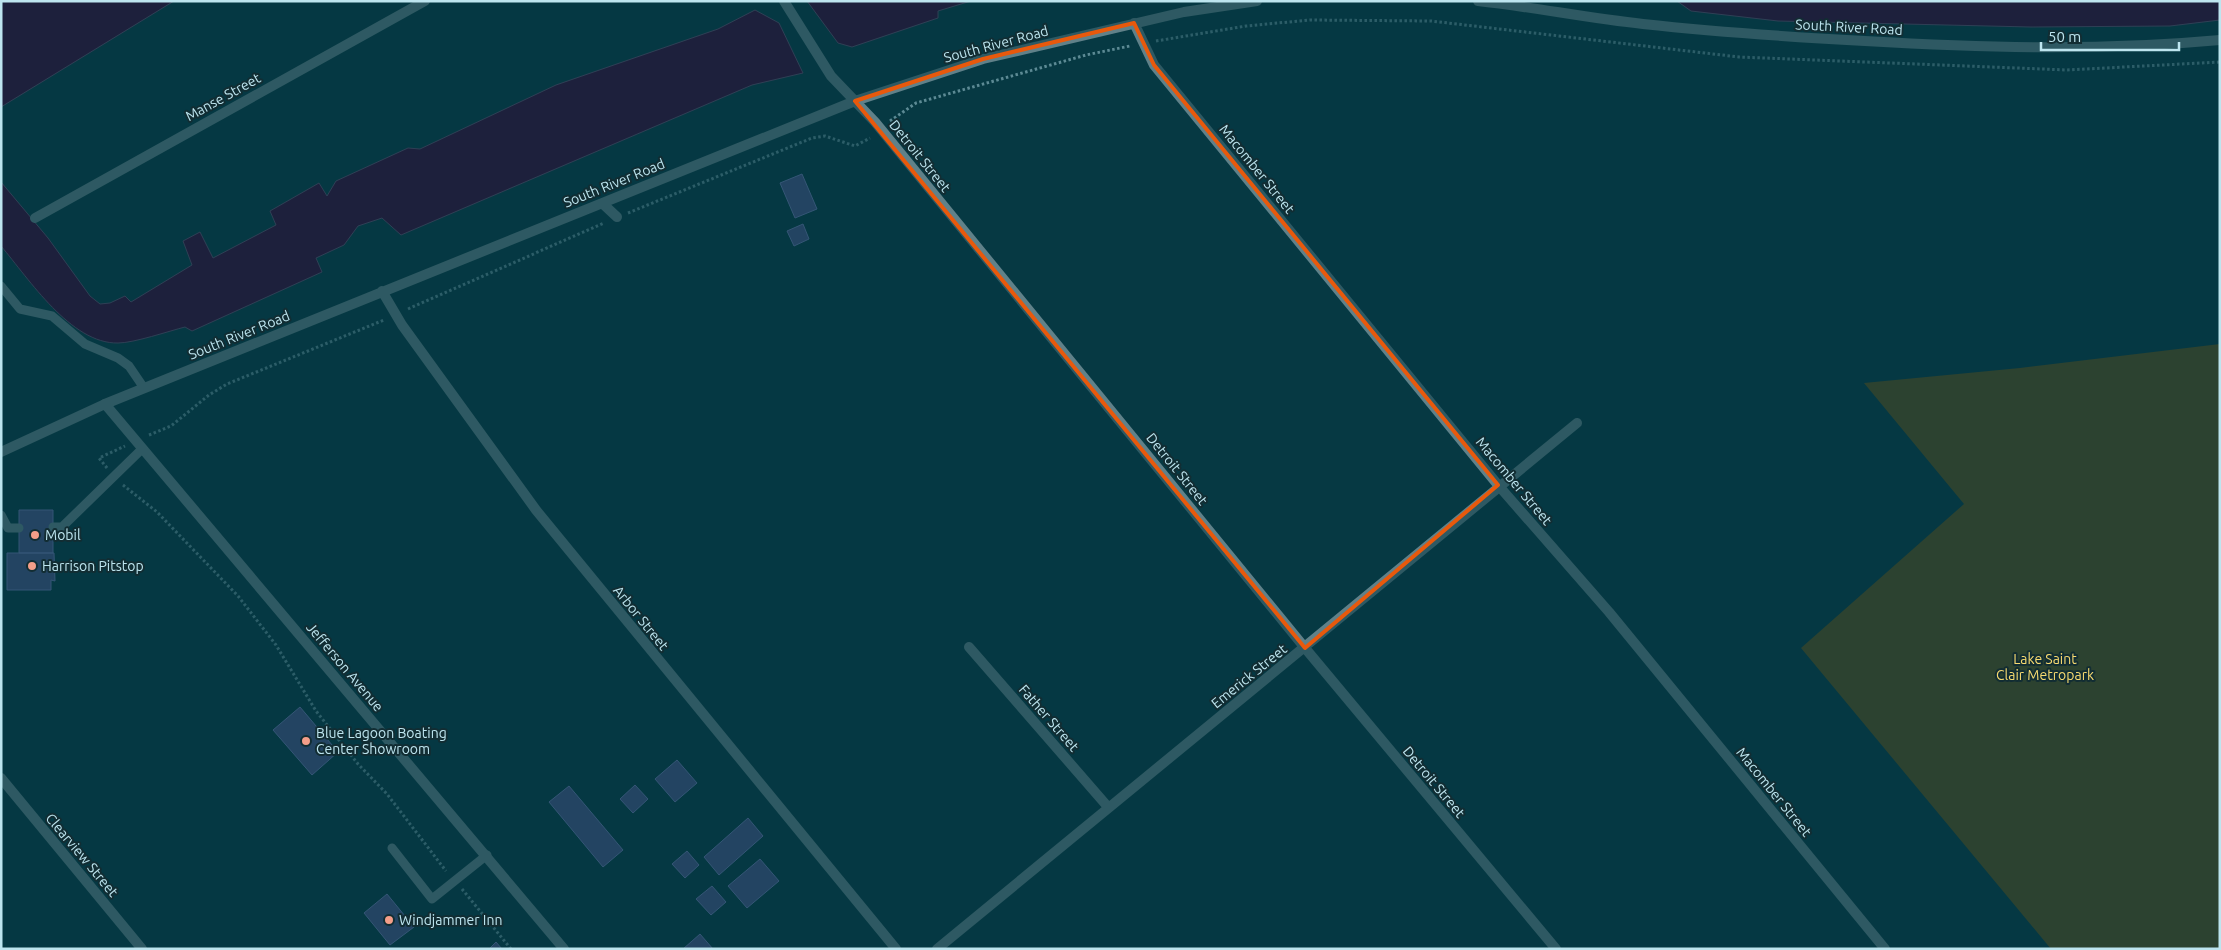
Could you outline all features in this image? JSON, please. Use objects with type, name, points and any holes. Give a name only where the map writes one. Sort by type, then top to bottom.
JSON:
[{"type":"street","name":"Manse Street","points":[[35,218],[425,1]]},
{"type":"street","name":"Detroit Street","points":[[784,1],[831,76],[881,129],[1305,648],[1556,949]]},
{"type":"street","name":"South River Road","points":[[1,452],[105,404],[855,101],[983,59],[1184,12],[1257,1]]},
{"type":"street","name":"South River Road","points":[[1478,1],[1652,25],[1768,36],[1920,44],[2038,48],[2157,46],[2220,40]]},
{"type":"street","name":"Macomber Street","points":[[1134,23],[1154,65],[1498,485],[1609,612],[1884,949]]},
{"type":"street","points":[[602,203],[617,217]]},
{"type":"street","name":"Arbor Street","points":[[382,291],[396,314],[536,510],[896,949]]},
{"type":"street","name":"Jefferson Avenue","points":[[105,404],[487,855],[564,949]]},
{"type":"street","name":"Emerick Street","points":[[937,949],[1108,807],[1305,648],[1498,485],[1577,423]]},
{"type":"street","name":"Father Street","points":[[969,647],[1108,807]]},
{"type":"street","name":"Clearview Street","points":[[1,778],[142,949]]},
{"type":"lane","points":[[1,286],[20,309],[52,316],[85,344],[118,358],[129,366],[144,388]]},
{"type":"lane","points":[[53,527],[62,527],[142,449]]},
{"type":"lane","points":[[1,515],[8,528],[19,528]]},
{"type":"lane","points":[[392,848],[432,899],[487,855]]},
{"type":"path","points":[[105,466],[99,458],[171,426],[227,384],[396,314],[617,217],[812,138],[825,136],[854,146],[865,142],[902,110],[916,102],[1086,55],[1246,26],[1310,20],[1422,21],[1581,37],[1739,57],[2067,70],[2220,62]]},
{"type":"path","points":[[122,484],[157,512],[238,596],[276,645],[316,711],[358,764],[387,794],[511,949]]},
{"type":"highlighted area","points":[[1134,23],[1154,65],[1498,485],[1305,648],[855,101],[983,59]]},
{"type":"green space","name":"Lake Saint Clair Metropark","points":[[2220,344],[2220,949],[2051,949],[1801,648],[1964,504],[1864,383],[2020,368]]},
{"type":"shaded area","points":[[1,1],[174,1],[1,107]]},
{"type":"shaded area","points":[[807,1],[971,1],[938,11],[938,18],[852,47],[838,43]]},
{"type":"shaded area","points":[[1677,1],[2220,1],[2220,20],[2170,26],[2031,27],[1778,21],[1691,11]]},
{"type":"shaded area","points":[[755,10],[779,23],[803,73],[752,85],[401,235],[382,218],[358,226],[344,245],[316,258],[322,272],[192,331],[185,327],[142,339],[118,343],[101,340],[84,333],[52,307],[1,246],[1,182],[48,238],[90,296],[100,304],[110,303],[125,296],[131,302],[192,265],[183,241],[200,232],[213,258],[276,225],[270,211],[319,183],[327,196],[336,181],[408,148],[420,149],[556,85],[718,29]]},
{"type":"building","points":[[802,174],[817,209],[795,218],[780,183]]},
{"type":"building","points":[[803,224],[809,239],[794,246],[787,231]]},
{"type":"building","points":[[19,510],[53,510],[53,553],[19,553]]},
{"type":"building","points":[[7,553],[54,553],[55,581],[51,580],[51,590],[7,590]]},
{"type":"building","name":"Blue Lagoon Boating Center Showroom","points":[[300,707],[338,752],[312,775],[273,730]]},
{"type":"building","points":[[677,760],[697,783],[675,802],[655,779]]},
{"type":"building","points":[[635,785],[648,799],[633,813],[620,799]]},
{"type":"building","points":[[569,786],[623,850],[603,867],[549,802]]},
{"type":"building","points":[[748,818],[763,836],[719,875],[704,857]]},
{"type":"building","points":[[687,851],[699,865],[685,878],[672,864]]},
{"type":"building","points":[[760,859],[779,881],[747,908],[728,886]]},
{"type":"building","points":[[712,886],[726,902],[711,915],[696,899]]},
{"type":"building","name":"Windjammer Inn","points":[[387,894],[414,927],[390,945],[364,913]]},
{"type":"building","points":[[700,934],[713,949],[683,949]]},
{"type":"building","points":[[496,942],[502,949],[489,949]]},
{"type":"place","name":"Mobil","points":[[35,535]]},
{"type":"place","name":"Harrison Pitstop","points":[[32,566]]},
{"type":"place","name":"Blue Lagoon Boating Center Showroom","points":[[306,741]]},
{"type":"place","name":"Windjammer Inn","points":[[389,920]]}]
